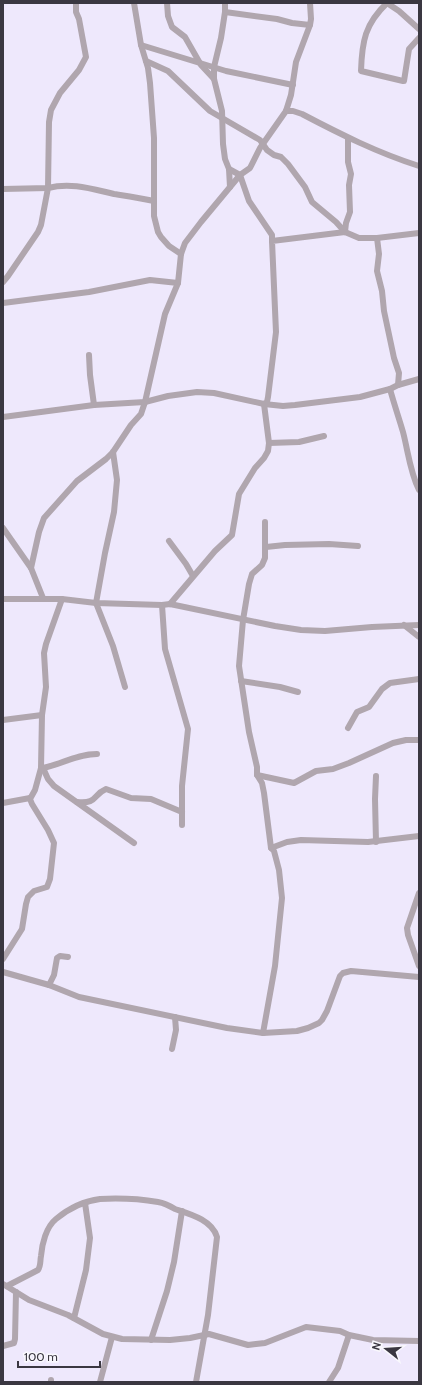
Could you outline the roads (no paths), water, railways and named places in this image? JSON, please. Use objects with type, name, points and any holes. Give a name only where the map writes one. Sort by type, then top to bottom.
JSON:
[{"type":"street","points":[[3,282],[38,232],[44,218],[48,188],[49,122],[52,110],[60,93],[79,70],[86,57],[79,19],[76,12],[76,3]]},
{"type":"street","points":[[134,3],[141,45],[150,83],[154,138],[154,216],[158,232],[164,242],[181,254]]},
{"type":"street","points":[[167,3],[168,16],[172,27],[185,37],[200,62],[214,79]]},
{"type":"street","points":[[224,3],[225,12],[214,67],[214,79],[223,119],[223,144],[230,187]]},
{"type":"street","points":[[31,568],[39,532],[44,518],[77,481],[113,452],[131,425],[141,414],[146,402],[165,314],[178,283],[181,254],[189,236],[240,175],[250,168],[286,110],[291,95],[296,62],[310,25],[310,3]]},
{"type":"street","points":[[419,29],[399,11],[387,3],[374,16],[368,27],[362,53],[361,71],[403,82],[409,50],[419,38]]},
{"type":"street","points":[[225,12],[310,25]]},
{"type":"street","points":[[141,45],[226,71],[293,85]]},
{"type":"street","points":[[146,61],[168,71],[210,111],[260,140],[270,153],[280,157],[288,164],[304,187],[312,202],[336,222],[345,232],[359,238],[377,238],[419,233]]},
{"type":"street","points":[[286,110],[302,114],[348,138],[391,157],[419,166]]},
{"type":"street","points":[[345,232],[350,212],[349,185],[351,174],[348,162],[348,138]]},
{"type":"street","points":[[170,604],[215,551],[232,535],[239,494],[255,468],[264,458],[270,443],[264,404],[267,402],[268,397],[276,332],[272,235],[249,201],[240,175],[228,169]]},
{"type":"street","points":[[3,189],[65,186],[84,187],[113,194],[154,200]]},
{"type":"street","points":[[272,241],[345,232]]},
{"type":"street","points":[[377,238],[379,254],[377,272],[382,291],[384,311],[394,358],[399,373],[398,385]]},
{"type":"street","points":[[3,303],[89,292],[150,280],[178,283]]},
{"type":"street","points":[[89,355],[94,406]]},
{"type":"street","points":[[3,417],[94,406],[146,402],[168,396],[197,392],[214,393],[264,404],[283,406],[295,405],[360,396],[390,389],[419,379]]},
{"type":"street","points":[[390,389],[403,431],[411,467],[419,490]]},
{"type":"street","points":[[270,443],[299,442],[324,436]]},
{"type":"street","points":[[113,452],[117,480],[114,512],[96,603],[125,687]]},
{"type":"street","points":[[262,1034],[275,966],[282,898],[279,870],[274,851],[271,848],[262,782],[257,775],[239,666],[243,620],[250,579],[254,572],[262,565],[265,558],[265,522]]},
{"type":"street","points":[[3,528],[31,568],[43,598]]},
{"type":"street","points":[[169,542],[193,576]]},
{"type":"street","points":[[266,547],[329,544],[358,546]]},
{"type":"street","points":[[3,599],[43,598],[96,603],[170,604],[274,626],[325,631],[419,625]]},
{"type":"street","points":[[3,803],[30,798],[35,792],[42,768],[42,715],[46,686],[44,653],[62,599]]},
{"type":"street","points":[[162,605],[164,640],[188,729],[182,786],[182,825]]},
{"type":"street","points":[[404,625],[419,637]]},
{"type":"street","points":[[348,728],[356,713],[369,707],[386,685],[390,683],[419,679]]},
{"type":"street","points":[[241,681],[280,687],[298,692]]},
{"type":"street","points":[[3,720],[42,715]]},
{"type":"street","points":[[257,775],[294,783],[316,771],[333,769],[393,743],[406,740],[419,740]]},
{"type":"street","points":[[42,768],[52,766],[81,755],[96,754]]},
{"type":"street","points":[[42,768],[54,786],[134,843]]},
{"type":"street","points":[[376,776],[376,842]]},
{"type":"street","points":[[76,802],[85,803],[92,801],[106,789],[131,798],[151,799],[182,812]]},
{"type":"street","points":[[3,959],[22,929],[28,896],[34,890],[47,887],[50,880],[54,843],[30,798]]},
{"type":"street","points":[[271,848],[287,842],[301,840],[376,842],[419,836]]},
{"type":"street","points":[[419,893],[406,928],[419,966]]},
{"type":"street","points":[[49,985],[54,975],[57,958],[60,956],[68,957]]},
{"type":"street","points":[[3,972],[49,985],[79,997],[262,1034],[297,1031],[319,1023],[328,1012],[339,978],[342,974],[347,972],[419,977]]},
{"type":"street","points":[[172,1050],[176,1030],[175,1017]]},
{"type":"street","points":[[5,1285],[38,1270],[40,1266],[42,1248],[48,1229],[52,1223],[71,1209],[85,1203],[100,1200],[136,1200],[160,1203],[194,1216],[205,1222],[214,1230],[217,1236],[208,1315],[196,1382]]},
{"type":"street","points":[[74,1318],[86,1270],[89,1244],[85,1203]]},
{"type":"street","points":[[151,1340],[173,1267],[182,1211]]},
{"type":"street","points":[[5,1285],[36,1303],[74,1318],[112,1337],[151,1340],[181,1339],[204,1334],[215,1335],[248,1345],[265,1343],[304,1327],[344,1332],[349,1335],[373,1340],[419,1341]]},
{"type":"street","points":[[3,1346],[14,1343],[15,1339],[16,1292]]},
{"type":"street","points":[[329,1382],[338,1368],[349,1335]]},
{"type":"street","points":[[100,1382],[112,1337]]}]
